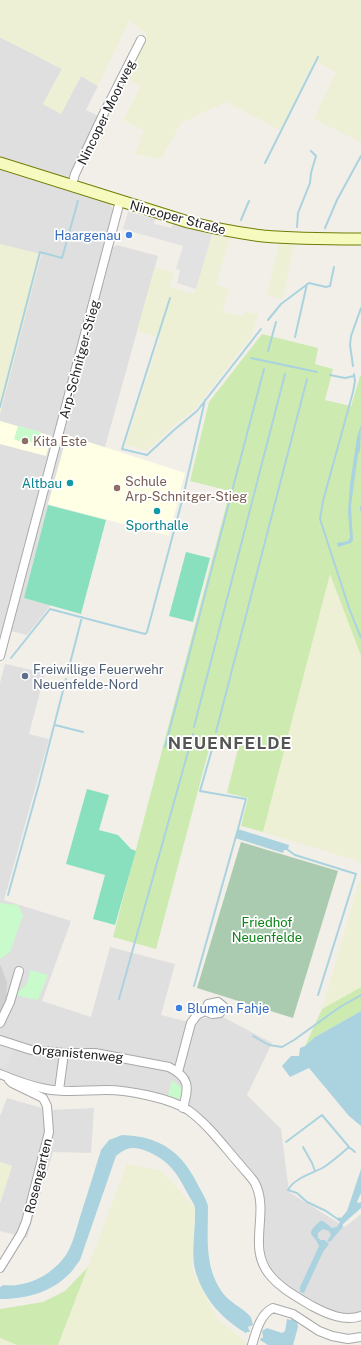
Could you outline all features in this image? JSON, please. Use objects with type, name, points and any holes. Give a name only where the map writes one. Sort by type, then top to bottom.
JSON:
[{"type":"main road","name":"Nincoper Straße","points":[[0,163],[188,222],[240,233],[302,238],[361,239]]},
{"type":"street","name":"Nincoper Moorweg","points":[[72,185],[75,174],[141,40]]},
{"type":"street","name":"Arp-Schnitger-Stieg","points":[[0,656],[57,445],[120,201]]},
{"type":"street","points":[[0,1023],[10,1002],[19,971]]},
{"type":"street","points":[[183,1108],[188,1090],[186,1082],[178,1072],[191,1024],[197,1015],[205,1011]]},
{"type":"street","name":"Organistenweg","points":[[0,1040],[31,1050],[112,1055],[169,1066],[178,1072]]},
{"type":"street","points":[[59,1090],[64,1053]]},
{"type":"street","points":[[3,1075],[45,1089],[107,1090],[134,1093],[156,1098],[183,1108],[203,1122],[255,1182],[260,1203],[258,1247],[260,1259],[269,1274],[280,1285],[317,1309],[344,1318],[361,1316]]},
{"type":"street","name":"Rosengarten","points":[[0,1268],[21,1234],[26,1222],[49,1132],[47,1106],[43,1098],[12,1084],[3,1075]]},
{"type":"street","points":[[252,1345],[261,1321],[267,1311],[273,1308],[293,1314],[319,1331],[332,1336],[348,1339],[361,1337]]},
{"type":"shaded area","points":[[0,0],[361,0],[361,142],[314,119],[336,72],[314,61],[280,130],[226,102],[181,123],[161,159],[135,154],[144,131],[123,120],[141,86],[124,77],[147,34],[129,21],[98,86],[81,76],[61,114],[43,104],[62,69],[0,37]]},
{"type":"shaded area","points":[[0,37],[62,69],[43,104],[61,113],[81,76],[98,86],[86,110],[99,116],[68,179],[0,158]]},
{"type":"shaded area","points":[[0,168],[110,203],[113,210],[101,254],[117,245],[158,256],[105,447],[48,504],[24,598],[51,605],[27,635],[3,629],[0,638],[0,414],[41,255],[0,244]]},
{"type":"shaded area","points":[[128,212],[155,219],[154,224],[171,228],[173,224],[212,235],[196,289],[177,283],[180,270],[176,269],[183,246],[123,229]]},
{"type":"shaded area","points":[[212,235],[230,238],[216,284],[229,288],[223,312],[242,316],[246,312],[258,314],[251,337],[195,409],[172,427],[147,451],[125,445],[160,338],[137,331],[155,267],[174,272],[170,287],[193,294],[196,289]]},
{"type":"shaded area","points":[[279,243],[294,245],[283,299],[267,295]]},
{"type":"shaded area","points":[[0,244],[41,254],[0,414]]},
{"type":"shaded area","name":"Kita Este","points":[[0,421],[52,436],[46,456],[0,444]]},
{"type":"shaded area","name":"Schule Arp-Schnitger-Stieg","points":[[67,435],[185,473],[169,536],[48,504]]},
{"type":"shaded area","points":[[330,573],[361,656],[361,865],[357,861],[263,832]]},
{"type":"shaded area","points":[[5,664],[45,673],[29,734],[49,739],[4,900],[71,921],[42,1001],[91,1017],[110,947],[175,964],[161,1015],[185,1021],[221,1016],[272,1043],[247,1095],[281,1129],[289,1192],[345,1227],[361,1214],[361,1318],[349,1323],[334,1319],[273,1283],[262,1270],[256,1257],[254,1242],[257,1211],[256,1194],[221,1147],[204,1128],[183,1111],[149,1100],[110,1094],[87,1094],[0,1077],[0,683]]},
{"type":"shaded area","points":[[361,875],[361,987],[322,1009]]},
{"type":"shaded area","points":[[0,964],[7,982],[6,1004],[0,1017]]},
{"type":"shaded area","points":[[0,1044],[13,1048],[6,1069],[0,1066]]},
{"type":"shaded area","points":[[7,1098],[49,1110],[94,1108],[91,1153],[53,1152],[27,1238],[0,1231],[0,1203],[12,1166],[0,1162],[0,1116]]},
{"type":"shaded area","points":[[0,1162],[12,1166],[0,1203]]},
{"type":"shaded area","points":[[127,1164],[161,1170],[195,1208],[192,1269],[217,1318],[249,1345],[58,1345]]},
{"type":"shaded area","points":[[0,1338],[17,1345],[0,1345]]},
{"type":"green space","points":[[262,334],[318,348],[315,364],[333,369],[325,400],[351,406],[361,376],[361,656],[330,574],[263,832],[241,826],[248,798],[227,793],[239,745],[212,738],[156,949],[113,937],[230,491],[190,481],[209,402]]},
{"type":"green space","points":[[18,426],[41,432],[37,444],[22,439],[21,442],[14,439]]},
{"type":"green space","points":[[48,505],[106,520],[81,614],[24,598]]},
{"type":"green space","points":[[186,552],[210,558],[193,622],[169,616]]},
{"type":"green space","points":[[87,789],[109,795],[99,830],[118,835],[131,849],[136,851],[115,925],[93,919],[105,875],[66,864]]},
{"type":"green space","name":"Friedhof Neuenfelde","points":[[241,842],[338,871],[293,1018],[197,988]]},
{"type":"green space","points":[[0,903],[18,905],[23,915],[10,952],[0,959]]},
{"type":"green space","points":[[30,970],[48,975],[38,1000],[14,995],[26,984],[29,978]]},
{"type":"green space","points":[[361,987],[361,1011],[315,1037],[305,1046],[322,1009]]},
{"type":"green space","points":[[172,1080],[183,1089],[181,1099],[168,1096]]},
{"type":"green space","points":[[88,1267],[58,1345],[17,1345],[0,1338],[0,1309],[43,1302],[65,1291]]},
{"type":"water","points":[[361,425],[360,451],[358,454],[351,506],[353,540],[351,543],[338,547],[337,543],[348,541],[350,537],[348,512],[350,484],[357,437]]},
{"type":"water","points":[[238,829],[289,845],[288,850],[284,850],[283,853],[235,838]]},
{"type":"water","points":[[361,1011],[361,1126],[349,1116],[309,1068],[290,1077],[282,1066],[291,1056],[299,1056],[300,1048],[305,1046],[315,1037]]},
{"type":"water","points":[[122,1135],[136,1136],[159,1143],[178,1156],[193,1175],[208,1206],[208,1250],[212,1272],[216,1282],[225,1296],[251,1317],[253,1325],[248,1327],[250,1332],[246,1333],[230,1322],[215,1308],[204,1292],[196,1273],[193,1258],[195,1207],[181,1182],[173,1170],[163,1160],[149,1152],[135,1148],[124,1150],[116,1156],[80,1260],[71,1272],[61,1281],[45,1291],[19,1298],[0,1299],[0,1287],[3,1285],[21,1284],[38,1279],[54,1269],[66,1255],[74,1237],[101,1150],[109,1140]]},
{"type":"water","points":[[361,1169],[361,1193],[357,1202],[361,1202],[361,1208],[343,1224],[342,1228],[330,1242],[327,1241],[331,1235],[329,1231],[323,1229],[318,1233],[318,1238],[325,1240],[329,1244],[323,1252],[304,1293],[300,1292],[300,1287],[319,1246],[311,1234],[312,1229],[320,1221],[323,1221],[331,1227],[330,1230],[331,1228],[337,1227],[340,1222],[337,1220],[347,1211]]},
{"type":"water","points":[[292,1318],[296,1319],[295,1321],[297,1322],[298,1327],[293,1345],[268,1345],[260,1340],[263,1338],[262,1331],[267,1328],[282,1333],[285,1331],[287,1319],[291,1320]]},
{"type":"waterway","points":[[265,163],[318,57]]},
{"type":"waterway","points":[[297,227],[298,213],[310,183],[316,156],[311,151]]},
{"type":"waterway","points":[[325,228],[337,200],[361,156]]},
{"type":"waterway","points":[[0,407],[40,252],[62,258],[78,201]]},
{"type":"waterway","points":[[241,220],[249,201]]},
{"type":"waterway","points":[[268,320],[281,304],[309,283],[326,287],[330,286],[334,267]]},
{"type":"waterway","points":[[295,337],[307,284]]},
{"type":"waterway","points":[[170,298],[122,449],[147,455],[197,411],[261,329]]},
{"type":"waterway","points":[[353,366],[350,345],[351,336],[361,308]]},
{"type":"waterway","points":[[268,351],[276,322]]},
{"type":"waterway","points":[[251,358],[317,372]]},
{"type":"waterway","points":[[165,747],[264,369]]},
{"type":"waterway","points":[[194,727],[285,374]]},
{"type":"waterway","points":[[354,374],[355,381],[353,392],[323,501],[320,519],[349,608],[361,638]]},
{"type":"waterway","points":[[330,375],[345,378],[354,376]]},
{"type":"waterway","points":[[216,732],[307,379]]},
{"type":"waterway","points":[[11,658],[50,609],[145,634],[147,632],[183,497],[205,400]]},
{"type":"waterway","points":[[68,671],[82,617]]},
{"type":"waterway","points":[[8,895],[66,679]]},
{"type":"waterway","points":[[55,725],[83,732]]},
{"type":"waterway","points":[[119,999],[193,734]]},
{"type":"waterway","points":[[194,986],[246,799],[200,791],[215,739]]},
{"type":"waterway","points":[[288,850],[295,855],[356,874],[318,995]]},
{"type":"waterway","points":[[253,1036],[269,1045],[282,1047],[340,1007],[361,995]]},
{"type":"waterway","points":[[286,1142],[322,1115],[355,1152]]},
{"type":"waterway","points":[[303,1147],[315,1171]]},
{"type":"waterway","points":[[339,1220],[326,1211],[307,1202],[297,1193],[288,1190],[295,1182],[324,1167],[349,1147]]},
{"type":"place","name":"Haargenau","points":[[129,235]]},
{"type":"place","name":"Kita Este","points":[[25,441]]},
{"type":"place","name":"Altbau","points":[[70,483]]},
{"type":"place","name":"Schule Arp-Schnitger-Stieg","points":[[117,488]]},
{"type":"place","name":"Sporthalle","points":[[157,511]]},
{"type":"place","name":"Freiwillige Feuerwehr Neuenfelde-Nord","points":[[25,676]]},
{"type":"place","name":"Blumen Fahje","points":[[179,1008]]},
{"type":"district","name":"NEUENFELDE","points":[[230,743]]}]
